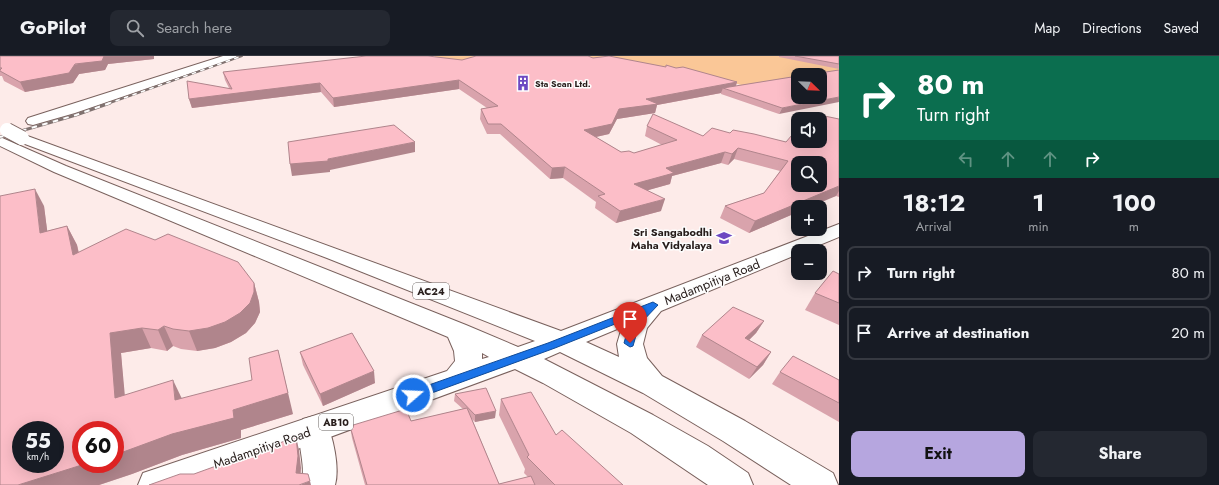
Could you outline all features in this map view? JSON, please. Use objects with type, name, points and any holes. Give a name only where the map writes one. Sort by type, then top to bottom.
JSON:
[{"type":"main road","points":[[11,133],[72,110],[232,56]]},
{"type":"main road","name":"AC24","points":[[11,133],[60,169],[457,331],[553,375],[642,424],[696,457],[736,485]]},
{"type":"main road","name":"AC24","points":[[11,133],[334,254],[562,342],[654,385],[734,431],[821,485]]},
{"type":"main road","name":"Madampitiya Road","points":[[155,485],[562,342],[839,230]]},
{"type":"main road","points":[[653,305],[634,325],[630,343],[631,354],[638,369],[654,385]]},
{"type":"main road","points":[[456,380],[467,368],[469,359],[468,350],[457,331]]},
{"type":"main road","points":[[314,429],[320,475],[318,485]]},
{"type":"shaded area","points":[[435,56],[839,56],[839,73],[827,74],[827,68],[791,68],[791,80],[749,87],[695,73],[434,59]]},
{"type":"building","points":[[0,56],[104,56],[102,61],[75,64],[69,73],[20,82],[0,71],[2,68],[0,68]]},
{"type":"building","points":[[366,56],[428,56],[462,60],[476,56],[588,56],[593,58],[609,56],[666,67],[666,65],[676,68],[683,67],[737,82],[646,99],[658,104],[619,109],[612,124],[584,130],[621,152],[629,151],[634,153],[677,140],[647,126],[653,114],[703,136],[712,128],[730,133],[733,130],[786,142],[791,136],[791,148],[827,148],[827,117],[839,119],[839,186],[827,191],[827,156],[791,156],[791,192],[825,192],[805,200],[791,200],[791,206],[755,221],[725,206],[764,193],[788,161],[738,148],[732,154],[725,152],[666,168],[674,173],[634,184],[665,199],[620,211],[598,196],[605,194],[565,167],[552,168],[501,124],[488,124],[481,109],[498,106],[459,80],[333,98],[320,83],[189,99],[187,81],[232,89],[223,72]]},
{"type":"building","points":[[795,56],[839,56],[839,64]]},
{"type":"building","points":[[839,70],[839,97],[827,99],[827,72]]},
{"type":"building","points":[[791,77],[791,104],[803,104],[782,108],[723,88]]},
{"type":"building","points":[[394,125],[415,142],[328,159],[328,161],[290,164],[288,142]]},
{"type":"building","points":[[35,189],[40,233],[67,226],[73,255],[126,229],[155,240],[168,234],[238,262],[254,283],[254,292],[250,303],[240,313],[225,322],[208,328],[189,331],[164,326],[158,330],[142,328],[110,333],[115,398],[173,380],[175,400],[252,380],[249,358],[278,350],[288,393],[233,410],[234,418],[172,434],[124,452],[124,421],[72,421],[72,468],[64,471],[64,421],[12,421],[12,473],[56,473],[18,485],[0,485],[0,196]]},
{"type":"building","points":[[833,271],[839,274],[839,303],[815,293]]},
{"type":"building","points":[[733,307],[764,321],[745,338],[771,352],[757,367],[702,335]]},
{"type":"building","points":[[352,333],[374,371],[320,394],[300,352]]},
{"type":"building","points":[[793,356],[839,380],[839,403],[780,372]]},
{"type":"building","points":[[486,388],[496,411],[475,415],[455,394]]},
{"type":"building","points":[[531,392],[556,435],[562,430],[623,485],[555,485],[527,457],[529,455],[501,399]]},
{"type":"building","points":[[467,408],[499,484],[531,476],[535,485],[367,485],[350,426],[406,409],[411,421]]},
{"type":"building","points":[[296,437],[298,456],[296,473],[308,474],[310,481],[299,485],[149,485],[180,474],[194,474]]},
{"type":"railway","points":[[107,104],[242,56]]},
{"type":"railway","points":[[0,137],[76,115],[110,103]]},
{"type":"place","name":"Sta Sean Ltd.","points":[[523,83]]},
{"type":"place","name":"Sri Sangabodhi Maha Vidyalaya","points":[[724,238]]},
{"type":"route","points":[[413,395],[551,346],[653,305],[634,325],[630,343]]}]
